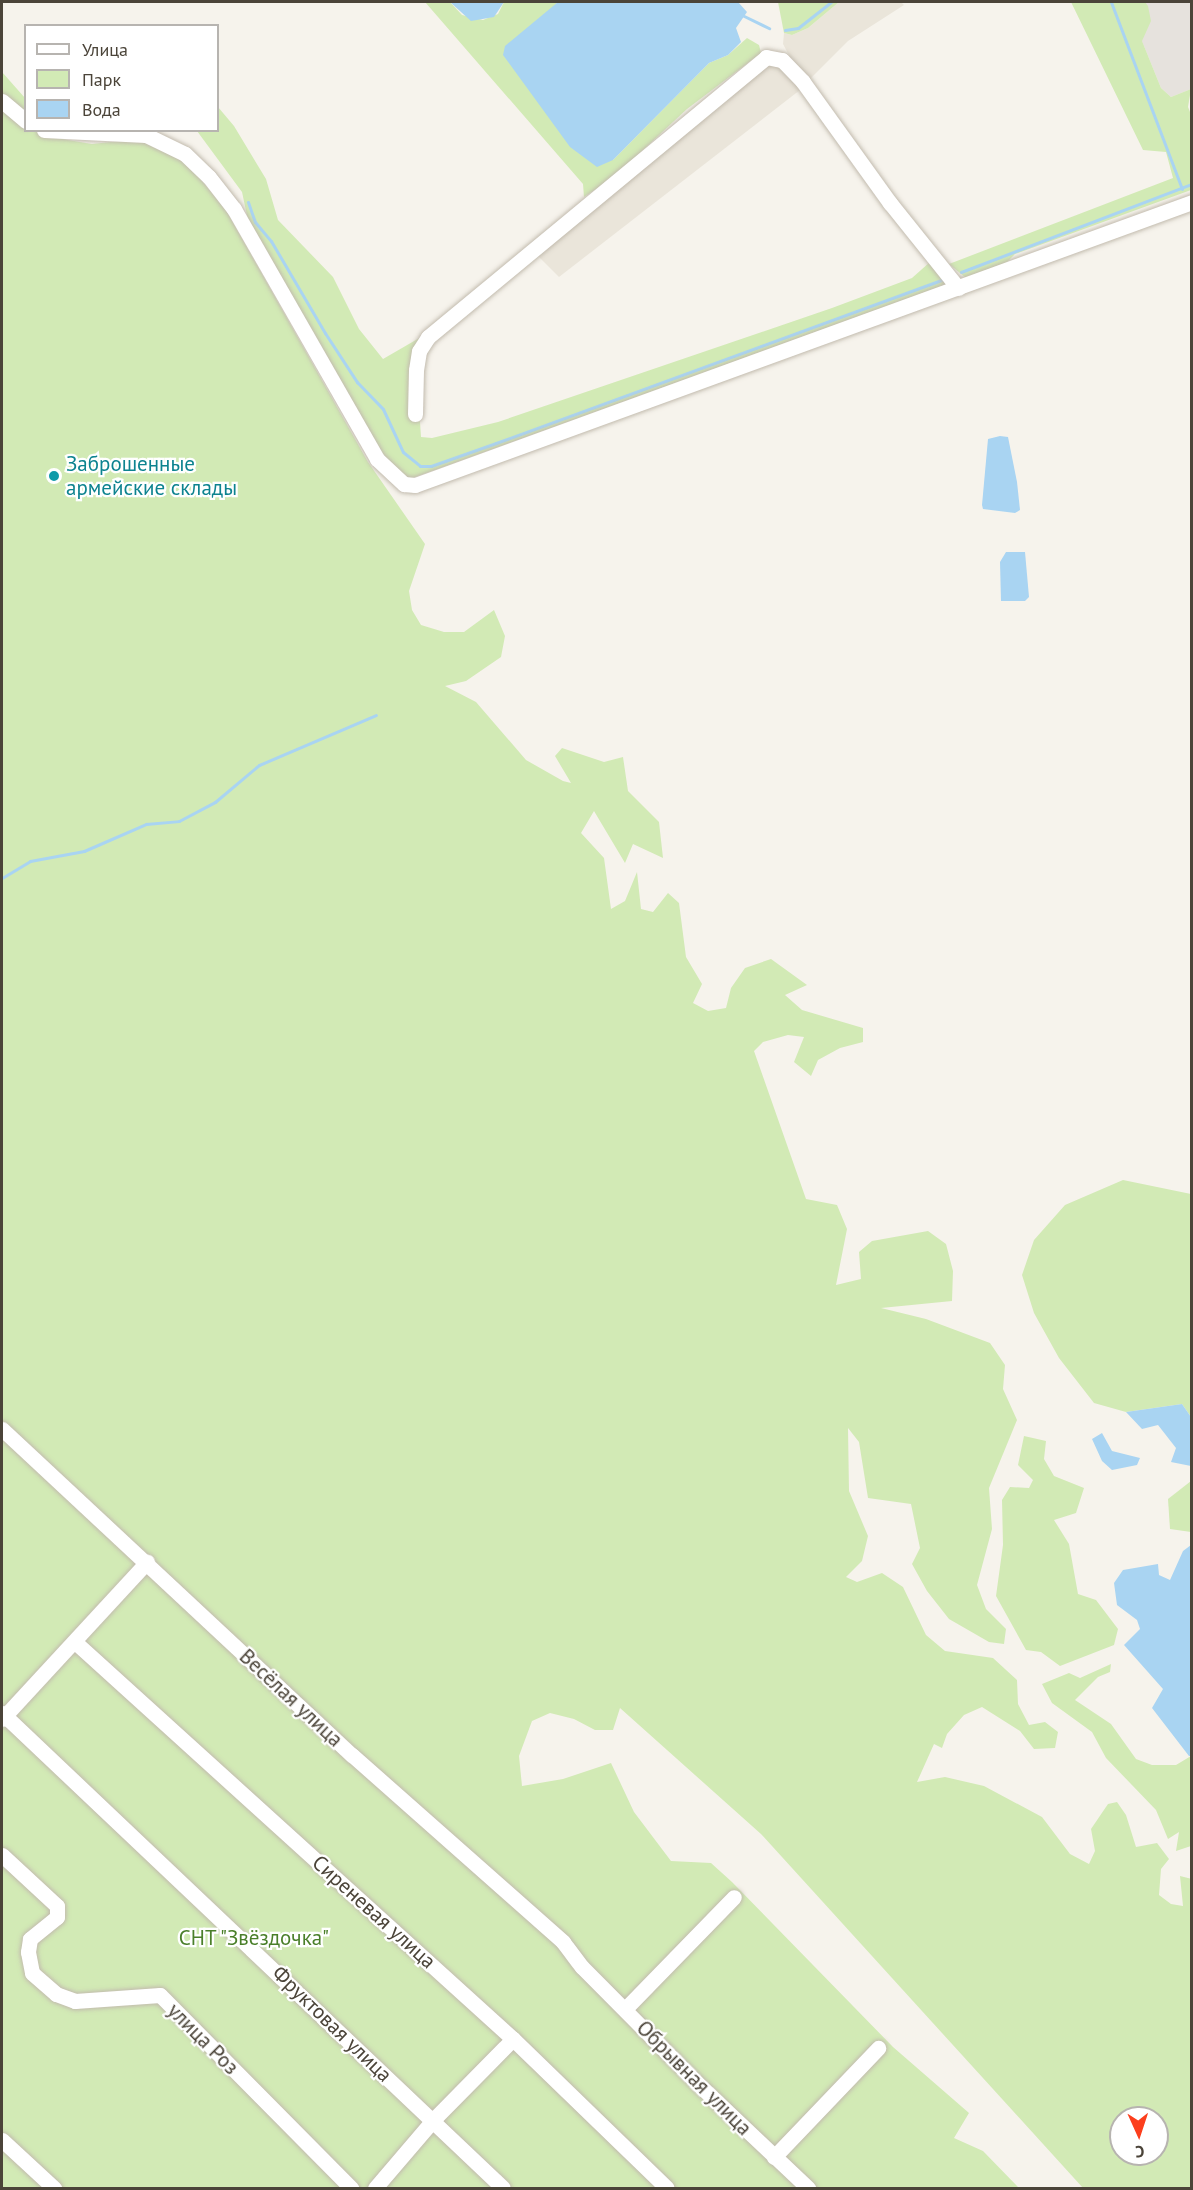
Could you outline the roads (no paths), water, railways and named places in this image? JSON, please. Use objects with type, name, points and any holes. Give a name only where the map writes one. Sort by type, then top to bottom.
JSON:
[{"type":"street","points":[[415,414],[416,369],[419,351],[428,337],[766,57],[782,60],[803,82],[890,203],[958,288]]},
{"type":"street","points":[[2,101],[24,119]]},
{"type":"street","points":[[85,132],[146,135],[185,154],[209,177],[234,209],[377,459],[404,484],[415,485],[1191,202]]},
{"type":"street","name":"Весёлая улица","points":[[2,1429],[352,1755],[563,1942],[582,1967]]},
{"type":"street","points":[[2,1716],[75,1642],[147,1562]]},
{"type":"street","name":"Сиреневая улица","points":[[75,1642],[513,2039],[667,2188]]},
{"type":"street","name":"Фруктовая улица","points":[[2,1716],[503,2188]]},
{"type":"street","name":"улица Роз","points":[[2,1855],[57,1906],[57,1917],[30,1939],[28,1952],[32,1974],[56,1994],[75,2001],[160,1995],[351,2188]]},
{"type":"street","points":[[625,2008],[734,1897]]},
{"type":"street","name":"Обрывная улица","points":[[582,1967],[808,2188]]},
{"type":"street","points":[[375,2188],[433,2120],[513,2039]]},
{"type":"street","points":[[774,2157],[878,2048]]},
{"type":"street","points":[[2,2140],[54,2188]]},
{"type":"water","points":[[450,2],[504,2],[494,17],[471,21]]},
{"type":"water","points":[[558,2],[738,2],[747,12],[736,28],[741,42],[728,55],[709,63],[613,160],[597,167],[570,147],[503,55],[505,46]]},
{"type":"water","points":[[1008,437],[1017,482],[1020,510],[1015,513],[983,509],[982,505],[988,439]]},
{"type":"water","points":[[1006,552],[1025,552],[1029,597],[1025,601],[1001,601],[1000,562]]},
{"type":"water","points":[[1182,1404],[1191,1417],[1191,1466],[1171,1462],[1176,1448],[1158,1425],[1142,1429],[1126,1412]]},
{"type":"water","points":[[1102,1433],[1112,1451],[1140,1458],[1137,1465],[1112,1470],[1102,1461],[1092,1439]]},
{"type":"water","points":[[1191,1545],[1192,1756],[1189,1756],[1152,1708],[1163,1689],[1124,1645],[1140,1629],[1137,1620],[1117,1605],[1114,1583],[1123,1570],[1158,1564],[1159,1575],[1170,1580],[1183,1551]]},
{"type":"waterway","points":[[785,30],[798,28],[831,2]]},
{"type":"waterway","points":[[1111,2],[1182,189]]},
{"type":"waterway","points":[[744,16],[769,28]]},
{"type":"waterway","points":[[961,272],[1192,184]]},
{"type":"waterway","points":[[248,202],[255,222],[271,241],[325,333],[357,382],[383,409],[403,452],[420,466],[431,466],[496,443],[942,280]]},
{"type":"waterway","points":[[2,878],[30,861],[84,851],[146,824],[179,821],[215,802],[259,765],[376,715]]},
{"type":"place","name":"Заброшенные армейские склады","points":[[54,476]]},
{"type":"park label","name":"СНТ \"Звёздочка\"","points":[[254,1938]]}]
